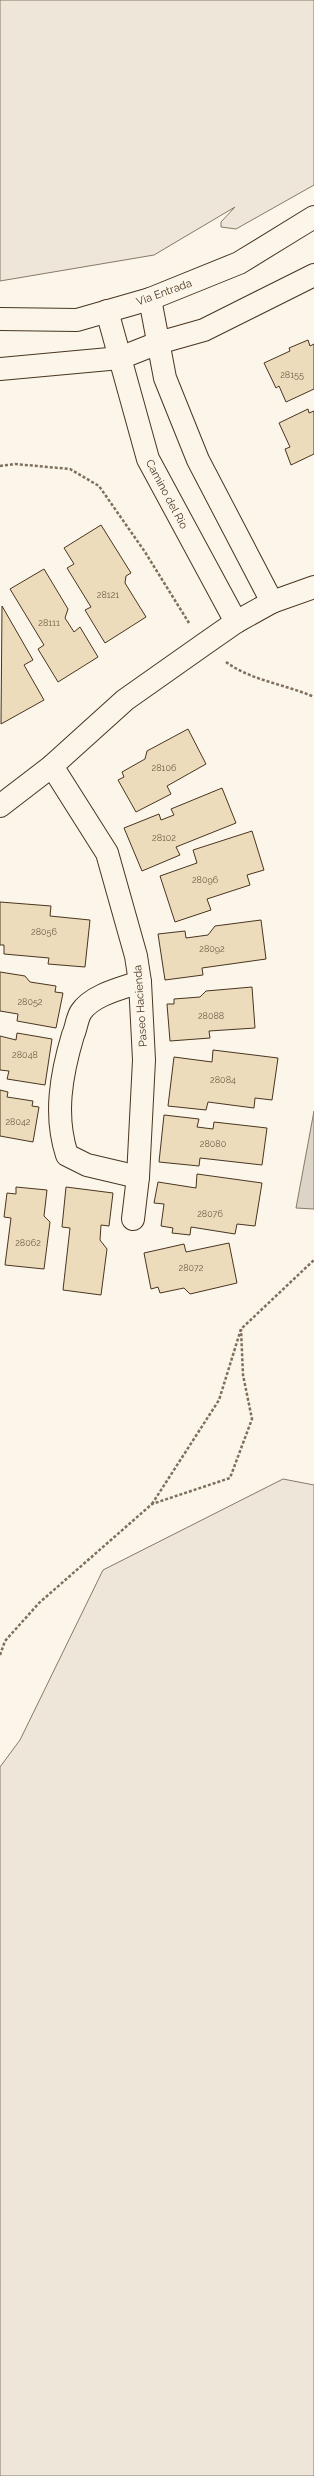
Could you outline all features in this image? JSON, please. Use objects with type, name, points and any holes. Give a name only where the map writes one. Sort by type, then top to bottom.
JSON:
[{"type":"street","name":"Via Entrada","points":[[0,319],[77,320],[150,299],[239,263],[314,217]]},
{"type":"street","points":[[0,369],[120,358],[158,343],[204,330],[314,275]]},
{"type":"street","points":[[150,299],[165,378],[198,460],[272,602]]},
{"type":"street","name":"Camino del Rio","points":[[107,311],[148,459],[236,622]]},
{"type":"street","points":[[0,806],[52,766],[125,700],[202,645],[236,622],[272,602],[314,587]]},
{"type":"street","name":"Paseo Hacienda","points":[[52,766],[107,853],[136,956],[140,982],[144,1060],[138,1177],[133,1219]]},
{"type":"street","points":[[138,1177],[87,1165],[67,1155],[60,1135],[59,1106],[67,1055],[81,1012],[102,995],[140,982]]},
{"type":"path","points":[[0,466],[14,464],[70,469],[99,486],[145,552],[202,645],[241,673],[296,689],[314,697]]},
{"type":"path","points":[[0,1655],[5,1641],[40,1603],[152,1504],[219,1400],[241,1329],[314,1260]]},
{"type":"path","points":[[152,1504],[230,1478],[252,1419],[243,1375],[241,1329]]},
{"type":"shaded area","points":[[0,0],[314,0],[314,185],[236,229],[221,227],[221,222],[235,207],[154,255],[0,281]]},
{"type":"shaded area","points":[[314,1111],[314,1209],[296,1208]]},
{"type":"shaded area","points":[[283,1479],[314,1485],[314,2476],[0,2476],[0,1767],[20,1740],[103,1570]]},
{"type":"building","points":[[308,340],[310,346],[314,344],[314,389],[286,402],[279,386],[276,388],[264,363],[290,351],[289,348]]},
{"type":"building","points":[[308,409],[309,413],[314,411],[314,454],[291,465],[285,449],[290,447],[279,423]]},
{"type":"building","points":[[101,525],[131,573],[126,576],[125,583],[146,617],[105,643],[85,610],[91,607],[67,568],[74,564],[64,548]]},
{"type":"building","points":[[44,569],[68,609],[65,618],[74,632],[80,627],[98,657],[58,682],[38,649],[44,645],[10,589]]},
{"type":"building","points":[[2,606],[33,660],[24,665],[44,700],[1,724]]},
{"type":"building","points":[[188,729],[206,764],[167,786],[171,794],[136,812],[118,780],[124,777],[122,772],[145,759],[147,751]]},
{"type":"building","points":[[222,788],[236,823],[176,847],[180,855],[142,871],[124,828],[159,814],[161,820],[174,815],[171,809]]},
{"type":"building","points":[[252,831],[264,870],[247,875],[250,885],[207,899],[211,910],[175,922],[160,876],[197,863],[193,850]]},
{"type":"building","points":[[0,902],[51,906],[50,916],[90,920],[85,967],[48,964],[49,958],[4,954],[4,945],[0,945]]},
{"type":"building","points":[[261,920],[266,959],[202,968],[203,975],[165,980],[158,934],[185,931],[186,938],[208,935],[215,926]]},
{"type":"building","points":[[0,972],[25,976],[30,982],[56,986],[55,992],[63,993],[56,1028],[17,1021],[18,1014],[0,1011]]},
{"type":"building","points":[[252,987],[255,1028],[209,1031],[210,1038],[170,1041],[167,1004],[174,1004],[174,999],[200,997],[206,991]]},
{"type":"building","points":[[17,1033],[52,1039],[45,1085],[7,1079],[9,1071],[0,1070],[0,1036],[16,1040]]},
{"type":"building","points":[[213,1050],[278,1058],[272,1100],[255,1098],[254,1108],[208,1102],[206,1110],[168,1106],[174,1057],[212,1062]]},
{"type":"building","points":[[0,1090],[8,1092],[7,1097],[33,1101],[32,1106],[39,1107],[33,1142],[0,1136]]},
{"type":"building","points":[[164,1115],[199,1119],[197,1127],[213,1129],[214,1122],[267,1128],[262,1165],[200,1158],[199,1166],[159,1162]]},
{"type":"building","points":[[197,1174],[262,1183],[255,1226],[237,1224],[235,1234],[191,1227],[190,1235],[172,1233],[173,1228],[161,1226],[164,1204],[154,1203],[158,1182],[196,1188]]},
{"type":"building","points":[[16,1187],[47,1190],[44,1216],[50,1222],[44,1269],[5,1265],[11,1218],[4,1217],[7,1193],[16,1194]]},
{"type":"building","points":[[66,1187],[113,1193],[109,1226],[101,1225],[100,1240],[107,1249],[101,1295],[63,1290],[70,1228],[62,1227]]},
{"type":"building","points":[[229,1243],[237,1283],[190,1294],[184,1288],[160,1293],[158,1287],[151,1289],[144,1253],[184,1244],[186,1252]]}]
